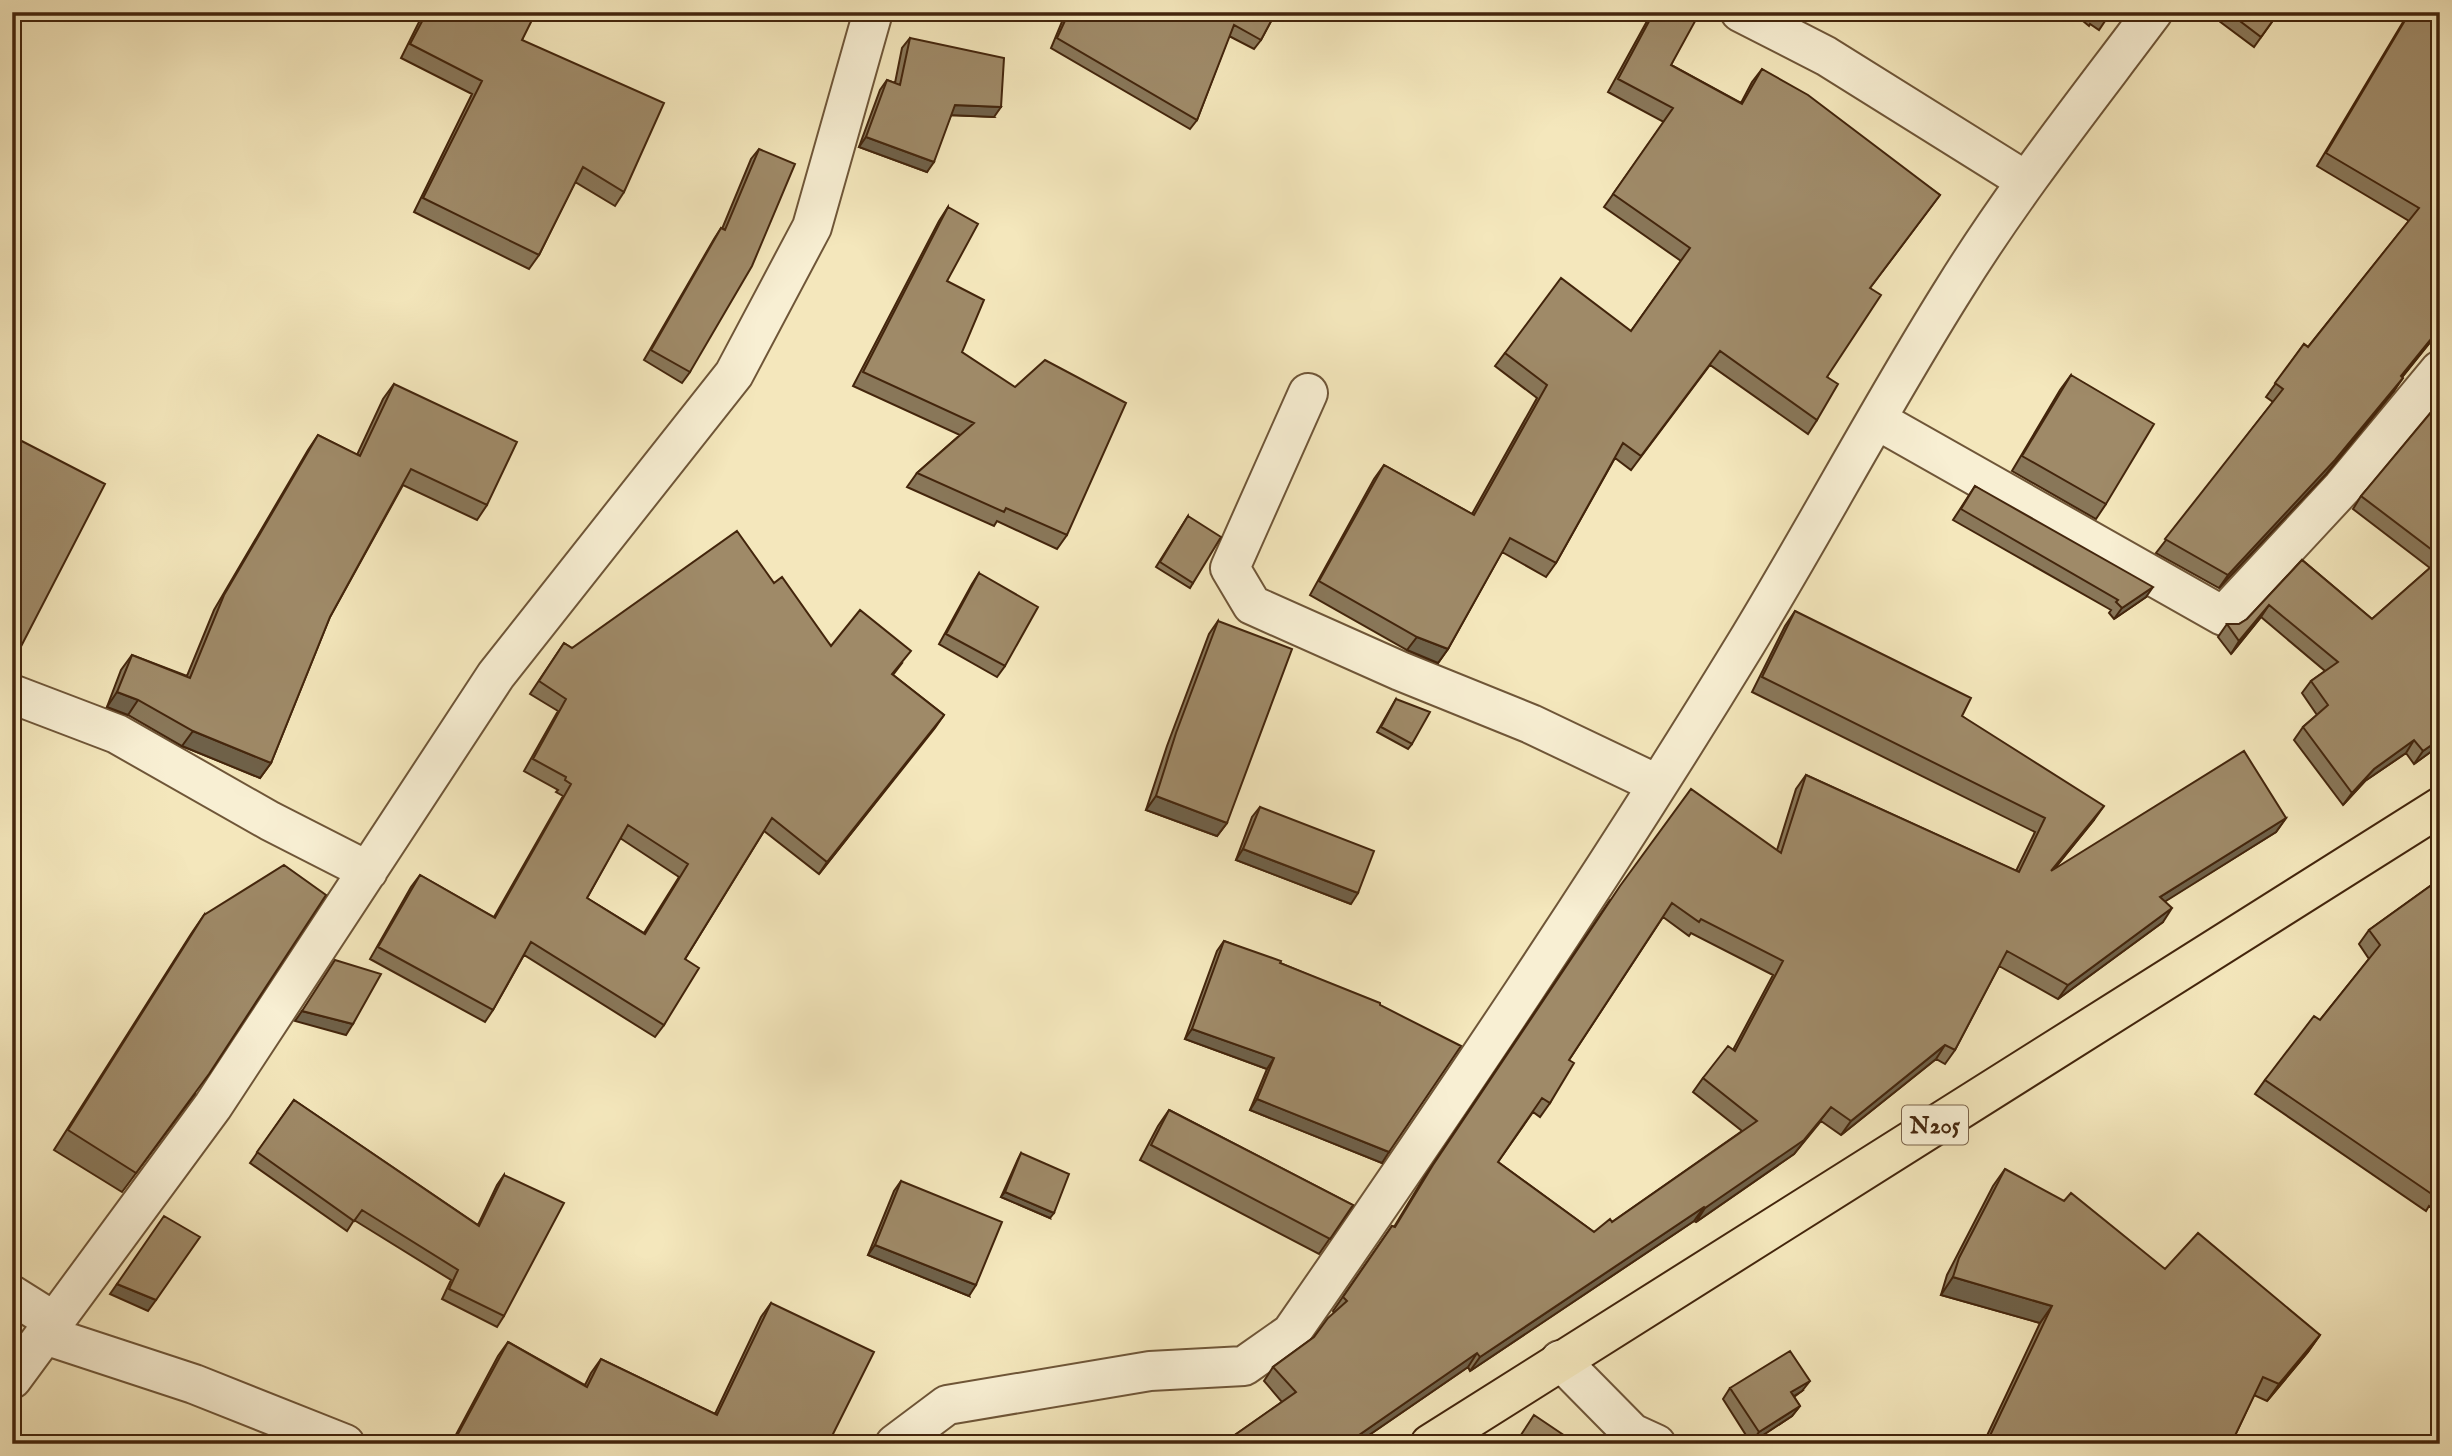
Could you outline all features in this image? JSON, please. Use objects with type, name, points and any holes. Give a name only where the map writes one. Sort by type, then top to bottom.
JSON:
[{"type":"highway","name":"N205","points":[[1430,1444],[2440,807]]},
{"type":"street","points":[[12,1379],[213,1106],[496,675],[734,374],[812,227],[873,12]]},
{"type":"street","points":[[1740,12],[1826,56],[2026,181]]},
{"type":"street","points":[[895,1444],[947,1405],[1150,1371],[1244,1366],[1291,1333],[1525,992],[1746,644],[1954,288],[2026,181],[2154,12]]},
{"type":"street","points":[[1877,420],[2223,616],[2342,488],[2440,370]]},
{"type":"street","points":[[1308,393],[1230,568],[1252,605],[1400,671],[1531,724],[1657,784]]},
{"type":"street","points":[[12,694],[117,733],[270,821],[368,871]]},
{"type":"street","points":[[12,1295],[50,1328],[345,1444]]},
{"type":"street","points":[[1560,1360],[1632,1433],[1656,1444]]},
{"type":"building","points":[[427,12],[532,12],[535,14],[522,40],[664,103],[624,192],[583,167],[539,255],[423,198],[482,81],[410,44]]},
{"type":"building","points":[[1069,12],[1276,12],[1261,40],[1234,25],[1197,120],[1057,38]]},
{"type":"building","points":[[1654,12],[1699,14],[1671,65],[1742,104],[1762,69],[1808,95],[1940,195],[1870,288],[1881,295],[1827,377],[1838,384],[1817,420],[1720,351],[1641,456],[1623,443],[1556,563],[1510,538],[1448,649],[1417,637],[1319,581],[1384,465],[1474,515],[1547,385],[1505,353],[1561,278],[1631,331],[1690,248],[1613,194],[1673,108],[1618,79]]},
{"type":"building","points":[[2228,12],[2279,12],[2261,37]]},
{"type":"building","points":[[2410,12],[2440,12],[2440,328],[2401,376],[2403,378],[2335,460],[2228,575],[2165,539],[2283,389],[2275,383],[2304,344],[2308,347],[2419,208],[2326,153]]},
{"type":"building","points":[[910,38],[1004,58],[1001,107],[955,105],[934,162],[866,137],[887,80],[900,85]]},
{"type":"building","points":[[759,149],[795,164],[752,266],[690,372],[651,350],[721,228],[725,230]]},
{"type":"building","points":[[948,207],[978,224],[947,281],[984,300],[962,352],[1015,387],[1045,360],[1126,403],[1067,535],[1006,508],[1004,512],[917,473],[974,423],[863,372]]},
{"type":"building","points":[[2071,375],[2154,424],[2106,504],[2022,456]]},
{"type":"building","points":[[394,384],[517,442],[487,505],[411,469],[330,617],[271,763],[193,731],[138,700],[117,692],[132,655],[190,678],[224,595],[318,435],[360,456]]},
{"type":"building","points":[[2437,405],[2440,407],[2440,556],[2361,496]]},
{"type":"building","points":[[12,436],[105,484],[12,661]]},
{"type":"building","points":[[1975,486],[2153,587],[2122,608],[2116,602],[2118,600],[1961,509]]},
{"type":"building","points":[[1188,516],[1221,537],[1193,583],[1160,562]]},
{"type":"building","points":[[737,531],[774,583],[782,577],[831,646],[860,610],[911,651],[892,674],[944,715],[827,862],[772,818],[685,959],[699,968],[664,1025],[531,942],[493,1010],[378,947],[420,875],[495,918],[571,784],[565,780],[566,777],[533,759],[566,699],[539,681],[564,643],[572,648]],"holes":[[[628,825],[688,864],[645,934],[587,898]]]},
{"type":"building","points":[[2440,559],[2440,739],[2423,751],[2414,740],[2374,769],[2352,793],[2303,727],[2328,705],[2311,681],[2338,662],[2269,605],[2239,641],[2227,624],[2239,624],[2247,619],[2302,560],[2372,619]]},
{"type":"building","points":[[979,573],[1038,607],[1005,666],[946,634]]},
{"type":"building","points":[[1795,611],[1971,698],[1962,716],[2104,806],[2051,871],[2244,751],[2286,818],[2160,897],[2172,908],[2068,985],[2007,951],[1955,1050],[1945,1045],[1851,1121],[1831,1107],[1804,1140],[1480,1357],[1477,1353],[1346,1444],[1337,1439],[1330,1444],[1222,1444],[1296,1392],[1273,1367],[1314,1337],[1328,1318],[1347,1301],[1343,1297],[1392,1226],[1395,1227],[1433,1165],[1620,886],[1691,789],[1781,853],[1806,775],[2019,872],[2045,818],[1762,677]],"holes":[[[1672,903],[1699,922],[1701,919],[1783,961],[1735,1051],[1728,1046],[1703,1078],[1757,1121],[1594,1232],[1498,1162],[1542,1098],[1550,1103],[1574,1063],[1569,1060]]]},
{"type":"building","points":[[1218,621],[1292,649],[1227,823],[1156,796],[1176,733]]},
{"type":"building","points":[[1396,699],[1430,712],[1412,744],[1381,727]]},
{"type":"building","points":[[1260,807],[1374,851],[1358,893],[1243,849]]},
{"type":"building","points":[[284,865],[326,895],[209,1074],[136,1173],[68,1130],[204,915]]},
{"type":"building","points":[[2440,879],[2440,1192],[2436,1197],[2265,1080],[2314,1016],[2320,1020],[2380,945],[2369,930]]},
{"type":"building","points":[[1224,941],[1281,961],[1280,963],[1380,1003],[1461,1046],[1389,1152],[1257,1099],[1274,1058],[1192,1029]]},
{"type":"building","points":[[335,960],[381,974],[353,1024],[302,1011]]},
{"type":"building","points":[[294,1100],[479,1226],[504,1175],[564,1203],[504,1316],[449,1289],[458,1270],[362,1210],[354,1221],[257,1152]]},
{"type":"building","points":[[1169,1110],[1353,1205],[1330,1239],[1151,1145]]},
{"type":"building","points":[[1021,1153],[1069,1174],[1054,1213],[1005,1192]]},
{"type":"building","points":[[2005,1169],[2064,1201],[2071,1193],[2165,1269],[2198,1233],[2320,1335],[2279,1384],[2263,1377],[2231,1444],[1986,1444],[2052,1306],[1953,1277],[1959,1258]]},
{"type":"building","points":[[901,1181],[1002,1222],[976,1285],[875,1245]]},
{"type":"building","points":[[164,1216],[200,1237],[156,1300],[117,1284]]},
{"type":"building","points":[[771,1303],[874,1352],[828,1444],[453,1443],[508,1342],[587,1387],[601,1359],[717,1415]]},
{"type":"building","points":[[1790,1351],[1810,1381],[1791,1392],[1800,1406],[1759,1432],[1730,1388]]},
{"type":"building","points":[[1534,1415],[1577,1444],[1515,1444]]}]
